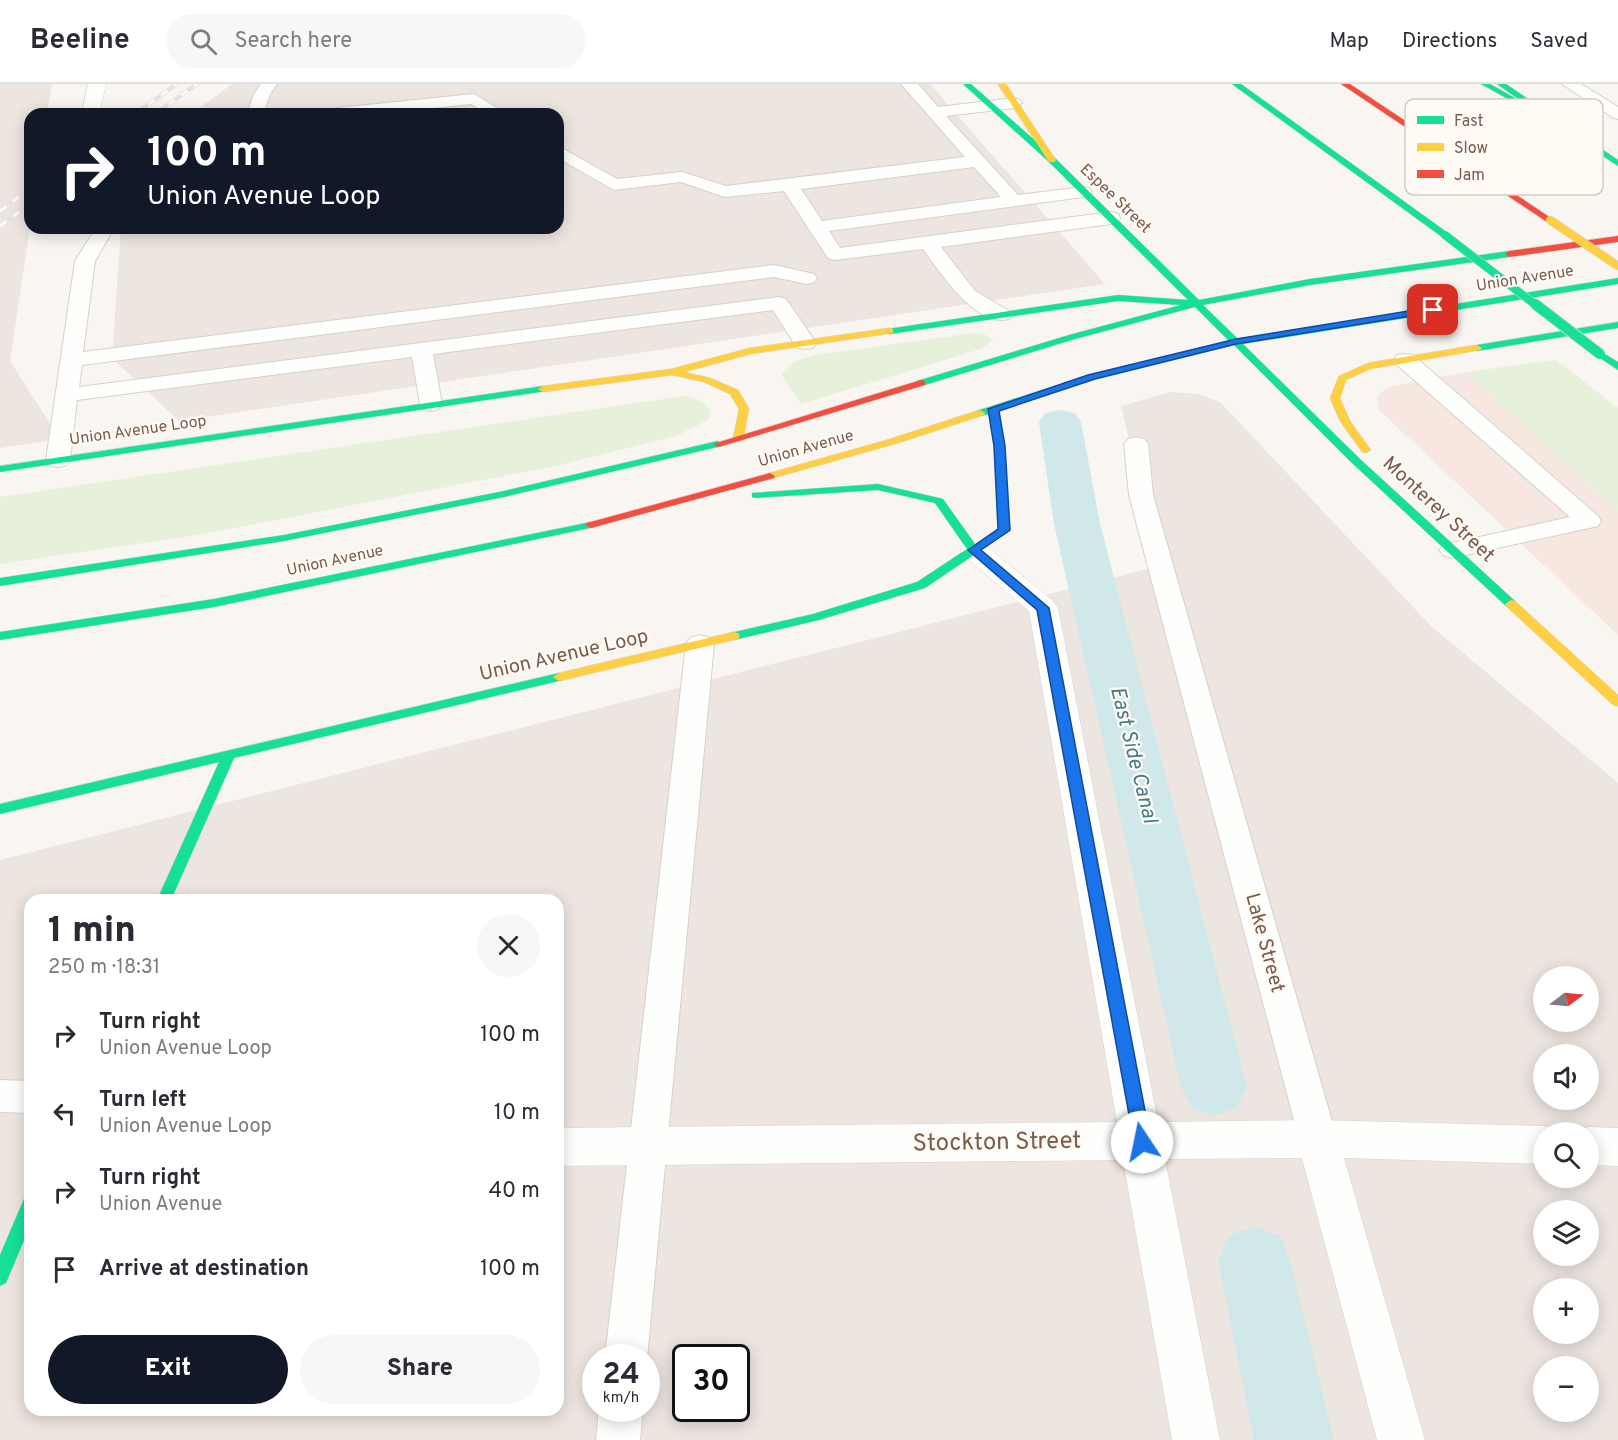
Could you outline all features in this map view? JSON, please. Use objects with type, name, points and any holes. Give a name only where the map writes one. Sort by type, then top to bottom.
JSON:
[{"type":"main road","name":"Espee Street","points":[[968,84],[1052,160],[1236,342]]},
{"type":"main road","points":[[1002,84],[1052,160]]},
{"type":"main road","points":[[1236,84],[1445,235],[1618,367]]},
{"type":"main road","points":[[1345,84],[1405,124]]},
{"type":"main road","points":[[1485,84],[1512,99]]},
{"type":"main road","points":[[1501,84],[1522,99]]},
{"type":"main road","points":[[1603,154],[1618,164]]},
{"type":"main road","points":[[1512,195],[1618,266]]},
{"type":"main road","name":"Union Avenue","points":[[0,582],[284,538],[504,494],[738,439],[1072,337],[1198,303],[1310,282],[1618,239]]},
{"type":"main road","name":"Union Avenue","points":[[0,636],[214,603],[619,519],[894,441],[1092,377],[1236,342],[1618,281]]},
{"type":"main road","name":"Union Avenue","points":[[672,372],[750,351],[1118,298],[1198,303]]},
{"type":"main road","points":[[1413,514],[1345,421],[1335,398],[1342,378],[1368,366],[1618,325]]},
{"type":"main road","name":"Monterey Street","points":[[1236,342],[1413,514],[1613,692]]},
{"type":"main road","points":[[672,372],[707,380],[734,393],[744,409],[738,439]]},
{"type":"main road","name":"Union Avenue Loop","points":[[0,468],[431,404],[672,372]]},
{"type":"main road","name":"Union Avenue Loop","points":[[0,809],[815,617],[921,585],[1004,530],[999,446],[993,409]]},
{"type":"main road","points":[[688,500],[878,487],[939,501],[974,550]]},
{"type":"main road","points":[[167,894],[229,755]]},
{"type":"main road","points":[[0,1277],[24,1219]]},
{"type":"street","points":[[92,108],[97,84]]},
{"type":"street","points":[[974,550],[1043,608],[1196,1440]]},
{"type":"street","name":"Stockton Street","points":[[564,1147],[1318,1139],[1533,1145]]},
{"type":"street","name":"Lake Street","points":[[1318,1139],[1401,1440]]},
{"type":"street","points":[[1599,1146],[1618,1146]]},
{"type":"lane","points":[[258,108],[269,84]]},
{"type":"lane","points":[[909,84],[1014,201]]},
{"type":"lane","points":[[1574,86],[1599,85]]},
{"type":"lane","points":[[1574,86],[1594,99]]},
{"type":"lane","points":[[366,108],[472,91],[492,108]]},
{"type":"lane","points":[[934,112],[1014,103]]},
{"type":"lane","points":[[1603,104],[1618,114]]},
{"type":"lane","points":[[564,155],[614,185],[682,177],[725,192],[978,161]]},
{"type":"lane","points":[[789,185],[835,254]]},
{"type":"lane","points":[[819,227],[1083,192]]},
{"type":"lane","points":[[65,395],[779,303],[835,254],[1111,218]]},
{"type":"lane","points":[[58,460],[65,395],[85,261],[101,234]]},
{"type":"lane","points":[[928,243],[968,296],[1002,315]]},
{"type":"lane","points":[[71,360],[774,271],[807,278]]},
{"type":"lane","points":[[779,303],[805,343]]},
{"type":"lane","points":[[421,349],[431,404]]},
{"type":"lane","points":[[1406,360],[1589,521],[1452,550]]},
{"type":"lane","name":"Lake Street","points":[[1136,444],[1141,495],[1318,1139]]},
{"type":"lane","points":[[627,1344],[700,644]]},
{"type":"lane","points":[[0,1096],[24,1097]]},
{"type":"lane","points":[[618,1440],[620,1422]]},
{"type":"shaded area","points":[[0,84],[52,84],[48,108],[24,108],[24,234],[29,234],[10,361],[60,439],[0,448]]},
{"type":"shaded area","points":[[232,84],[930,84],[1105,284],[179,421],[112,358],[121,234],[564,234],[564,108],[200,108]]},
{"type":"shaded area","points":[[1466,372],[1618,511],[1618,635],[1379,410],[1377,397],[1388,387]]},
{"type":"shaded area","points":[[1171,392],[1198,394],[1221,403],[1430,625],[1618,783],[1618,1440],[0,1440],[0,860],[1159,566],[1121,406]]},
{"type":"green space","points":[[974,333],[984,334],[993,340],[981,349],[801,404],[782,375],[792,364],[816,355]]},
{"type":"green space","points":[[1556,360],[1618,408],[1618,511],[1466,372]]},
{"type":"green space","points":[[684,396],[696,399],[706,406],[711,413],[708,420],[676,436],[555,466],[198,535],[0,564],[0,497]]},
{"type":"waterway","name":"East Side Canal","points":[[1060,422],[1077,524],[1214,1087]]},
{"type":"waterway","name":"East Side Canal","points":[[1254,1261],[1294,1440]]},
{"type":"railway","points":[[143,108],[177,84]]},
{"type":"railway","points":[[163,108],[197,84]]},
{"type":"railway","points":[[0,211],[24,193]]},
{"type":"railway","points":[[0,226],[24,208]]},
{"type":"traffic: fast","points":[[967,84],[1052,160],[1356,461],[1511,604]]},
{"type":"traffic: fast","points":[[1236,84],[1445,235]]},
{"type":"traffic: fast","points":[[1485,84],[1512,99]]},
{"type":"traffic: fast","points":[[1501,84],[1523,99]]},
{"type":"traffic: fast","points":[[1603,154],[1618,164]]},
{"type":"traffic: fast","points":[[1445,235],[1600,354]]},
{"type":"traffic: fast","points":[[921,383],[1072,337],[1198,303],[1310,282],[1509,254]]},
{"type":"traffic: fast","points":[[980,413],[1092,377],[1236,342],[1618,281]]},
{"type":"traffic: fast","points":[[890,331],[1118,298],[1198,303]]},
{"type":"traffic: fast","points":[[1477,348],[1618,325]]},
{"type":"traffic: fast","points":[[1600,354],[1618,367]]},
{"type":"traffic: fast","points":[[0,469],[543,389]]},
{"type":"traffic: fast","points":[[734,636],[815,617],[921,585],[1004,530],[999,446],[993,409]]},
{"type":"traffic: fast","points":[[0,582],[284,538],[504,494],[718,444]]},
{"type":"traffic: fast","points":[[756,495],[878,487],[939,501],[974,550]]},
{"type":"traffic: fast","points":[[0,636],[214,603],[591,525]]},
{"type":"traffic: fast","points":[[0,809],[559,677]]},
{"type":"traffic: fast","points":[[167,894],[229,755]]},
{"type":"traffic: fast","points":[[0,1277],[24,1219]]},
{"type":"traffic: slow","points":[[1002,84],[1052,160]]},
{"type":"traffic: slow","points":[[1550,220],[1618,266]]},
{"type":"traffic: slow","points":[[543,389],[672,372],[750,351],[890,331]]},
{"type":"traffic: slow","points":[[1366,450],[1345,421],[1335,398],[1342,378],[1368,366],[1477,348]]},
{"type":"traffic: slow","points":[[672,372],[707,380],[734,392],[744,409],[738,439]]},
{"type":"traffic: slow","points":[[770,476],[894,441],[980,413]]},
{"type":"traffic: slow","points":[[1511,604],[1618,702]]},
{"type":"traffic: slow","points":[[559,677],[734,636]]},
{"type":"traffic: jam","points":[[1345,84],[1405,124]]},
{"type":"traffic: jam","points":[[1512,195],[1550,220]]},
{"type":"traffic: jam","points":[[1509,254],[1618,239]]},
{"type":"traffic: jam","points":[[718,444],[921,383]]},
{"type":"traffic: jam","points":[[591,525],[770,476]]},
{"type":"route","points":[[1142,1142],[1043,608],[974,550],[1004,530],[999,446],[993,409],[1092,377],[1236,342],[1433,310]]}]
